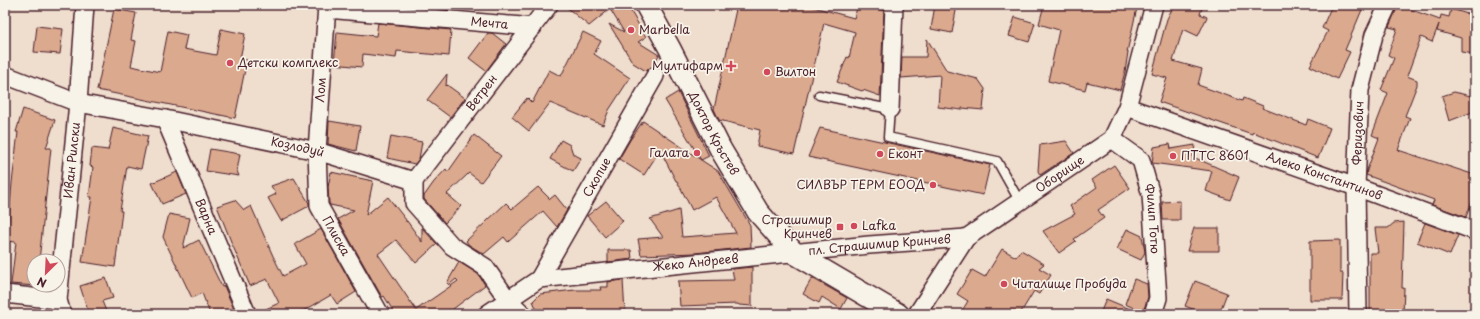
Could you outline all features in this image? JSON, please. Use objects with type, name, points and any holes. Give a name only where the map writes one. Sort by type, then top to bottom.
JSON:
[{"type":"street","name":"Иван Рилски","points":[[60,307],[85,5]]},
{"type":"street","name":"Ветрен","points":[[414,181],[549,5]]},
{"type":"street","name":"Доктор Кръстев","points":[[646,5],[670,48],[721,150],[758,212],[794,253]]},
{"type":"street","points":[[890,109],[894,5]]},
{"type":"street","name":"Феризович","points":[[1358,314],[1356,187],[1360,90],[1374,35],[1388,5]]},
{"type":"street","name":"Оборище","points":[[917,314],[966,238],[1112,138],[1127,107],[1152,6]]},
{"type":"street","name":"Мечта","points":[[327,7],[532,27]]},
{"type":"street","name":"Лом","points":[[317,152],[327,7]]},
{"type":"street","name":"Козлодуй","points":[[5,75],[78,103],[317,152],[414,181]]},
{"type":"street","name":"Скопие","points":[[539,279],[655,76]]},
{"type":"street","name":"Алеко Константинов","points":[[1127,107],[1356,187],[1475,231]]},
{"type":"street","name":"Варна","points":[[165,120],[247,314]]},
{"type":"street","name":"Филип Тотю","points":[[1112,138],[1141,160],[1151,195],[1158,298],[1153,314]]},
{"type":"street","name":"Плиска","points":[[317,152],[319,206],[380,314]]},
{"type":"street","points":[[414,181],[414,203],[452,246],[485,267],[508,300],[523,314]]},
{"type":"street","name":"пл. Страшимир Кринчев","points":[[794,253],[869,245],[966,238]]},
{"type":"street","name":"Жеко Андреев","points":[[487,314],[539,279],[794,253]]},
{"type":"street","points":[[794,253],[898,314]]},
{"type":"street","points":[[5,294],[60,307]]},
{"type":"lane","points":[[819,95],[890,109],[888,136],[997,160],[1020,202]]},
{"type":"building","points":[[425,5],[454,5],[453,10],[425,8]]},
{"type":"building","points":[[564,5],[627,5],[646,37],[638,42],[659,55],[652,67],[646,71],[633,63],[609,24],[624,32],[610,9],[589,26]]},
{"type":"building","points":[[737,5],[806,5],[854,18],[858,5],[864,5],[884,11],[880,96],[837,82],[847,57],[849,58],[855,32],[824,23],[794,154],[757,146],[760,130],[719,120],[714,109]]},
{"type":"building","points":[[935,5],[957,5],[952,33],[931,29]]},
{"type":"building","points":[[1044,5],[1123,5],[1137,8],[1127,52],[1125,72],[1120,90],[1087,82],[1085,90],[1048,81],[1059,30],[1039,24]]},
{"type":"building","points":[[1174,5],[1203,5],[1200,14],[1207,17],[1198,36],[1183,29],[1173,61],[1202,69],[1198,85],[1242,101],[1243,98],[1263,106],[1262,108],[1306,125],[1308,119],[1330,128],[1318,158],[1253,132],[1252,134],[1159,102],[1167,78],[1152,74],[1167,19]]},
{"type":"building","points":[[1332,5],[1364,5],[1345,50],[1350,52],[1337,79],[1310,66],[1328,31],[1322,28]]},
{"type":"building","points":[[1364,5],[1377,5],[1375,10]]},
{"type":"building","points":[[1398,5],[1440,20],[1441,15],[1449,17],[1451,9],[1471,15],[1470,18],[1475,19],[1475,54],[1461,52],[1461,38],[1437,31],[1439,24],[1432,42],[1421,37],[1407,76],[1417,80],[1417,85],[1405,116],[1410,118],[1398,150],[1475,175],[1475,194],[1466,217],[1432,205],[1434,200],[1366,175],[1379,138],[1372,135],[1388,93],[1381,90],[1394,58],[1388,55],[1397,29],[1389,27]]},
{"type":"building","name":"Детски комплекс","points":[[114,9],[136,13],[131,40],[136,41],[131,66],[160,72],[168,31],[187,35],[184,49],[216,55],[221,29],[245,34],[240,59],[247,60],[235,118],[97,90]]},
{"type":"building","points":[[1015,17],[1035,23],[1029,42],[1009,36]]},
{"type":"building","points":[[378,23],[451,30],[449,56],[397,51],[396,58],[363,54],[362,67],[334,64],[337,32],[376,36]]},
{"type":"building","points":[[37,26],[63,29],[60,54],[34,52]]},
{"type":"building","points":[[583,32],[601,41],[594,54],[630,78],[609,110],[603,125],[550,103],[529,131],[512,117],[527,98],[532,103],[549,70],[561,76]]},
{"type":"building","points":[[488,33],[492,33],[506,44],[486,71],[469,58]]},
{"type":"building","points":[[927,39],[947,71],[978,79],[985,89],[983,110],[962,108],[962,110],[938,107],[940,75],[901,78],[902,57],[926,57]]},
{"type":"building","points":[[447,74],[446,86],[447,85],[465,98],[450,117],[427,100]]},
{"type":"building","points":[[678,92],[709,156],[701,160],[665,100]]},
{"type":"building","points":[[1454,92],[1475,97],[1475,111],[1449,121],[1442,96]]},
{"type":"building","points":[[23,109],[55,120],[46,148],[51,148],[40,253],[26,253],[26,285],[11,284],[16,242],[5,241],[5,228],[8,228],[18,132],[16,132]]},
{"type":"building","points":[[329,121],[360,126],[356,151],[328,144]]},
{"type":"building","points":[[643,121],[718,171],[750,225],[751,247],[695,253],[641,255],[638,239],[663,237],[650,219],[679,210],[682,237],[736,233],[716,197],[692,210],[660,150],[644,175],[619,159]]},
{"type":"building","points":[[113,128],[148,136],[141,169],[127,166],[120,211],[122,211],[115,267],[82,262],[92,197],[89,197],[93,167],[90,166],[92,148],[108,150]]},
{"type":"building","points":[[820,128],[990,165],[983,195],[808,157]]},
{"type":"building","points":[[474,135],[501,156],[481,182],[469,173],[447,194],[461,206],[445,223],[424,199],[424,196],[446,169],[448,172]]},
{"type":"building","points":[[391,136],[422,142],[419,159],[415,164],[387,158]]},
{"type":"building","points":[[561,140],[570,145],[573,154],[581,158],[573,171],[550,159]]},
{"type":"building","points":[[1066,141],[1074,153],[1040,175],[1038,171],[1040,145]]},
{"type":"building","points":[[1170,144],[1171,149],[1195,145],[1193,157],[1239,177],[1230,200],[1206,191],[1212,171],[1152,163],[1154,147]]},
{"type":"building","points":[[210,149],[240,154],[237,171],[239,176],[206,171]]},
{"type":"building","points":[[1114,165],[1130,188],[1098,210],[1104,218],[1074,239],[1076,241],[1059,253],[1043,231],[1075,214],[1070,206],[1097,187],[1092,180]]},
{"type":"building","points":[[177,172],[186,194],[162,204],[152,183]]},
{"type":"building","points":[[331,172],[373,181],[366,215],[388,197],[422,242],[422,228],[437,244],[416,263],[396,240],[378,254],[416,310],[458,281],[456,279],[449,285],[447,283],[459,262],[478,274],[485,285],[453,309],[456,314],[395,314],[384,296],[382,297],[338,219],[354,210],[330,205],[329,203],[328,187]]},
{"type":"building","points":[[294,178],[309,203],[309,206],[281,221],[268,198],[276,194],[271,186]]},
{"type":"building","points":[[538,187],[550,199],[555,195],[567,210],[557,227],[543,211],[508,242],[504,237],[484,254],[469,245],[466,241],[506,203],[512,209]]},
{"type":"building","points":[[235,200],[244,210],[251,206],[283,276],[306,264],[295,244],[321,229],[356,292],[337,304],[331,295],[307,309],[294,314],[257,314],[279,303],[267,279],[250,286],[232,244],[217,206]]},
{"type":"building","points":[[606,201],[623,221],[605,237],[587,216]]},
{"type":"building","points":[[1180,201],[1180,220],[1163,220],[1162,202]]},
{"type":"building","points":[[169,214],[190,218],[183,248],[199,240],[222,287],[224,286],[236,314],[210,314],[202,293],[192,298],[163,237]]},
{"type":"building","points":[[1404,222],[1402,288],[1404,288],[1403,314],[1370,313],[1370,253],[1378,253],[1375,228],[1388,228],[1394,223]]},
{"type":"building","points":[[1425,223],[1458,235],[1450,255],[1417,242]]},
{"type":"building","points":[[1194,228],[1219,228],[1219,251],[1187,251]]},
{"type":"building","points":[[1127,229],[1142,236],[1145,252],[1141,260],[1117,249]]},
{"type":"building","points":[[1340,240],[1340,273],[1343,273],[1342,300],[1310,300],[1310,241]]},
{"type":"building","name":"Читалище Пробуда","points":[[1002,249],[1016,257],[1021,250],[1044,264],[1039,268],[1051,275],[1039,294],[1034,291],[1020,314],[960,314],[968,301],[957,294],[972,270],[985,277]]},
{"type":"building","points":[[608,250],[631,250],[632,259],[608,262]]},
{"type":"building","points":[[752,267],[752,306],[738,304],[680,306],[678,281],[734,280],[732,269]]},
{"type":"building","points":[[106,278],[113,298],[102,301],[107,314],[89,314],[80,286]]},
{"type":"building","points":[[812,278],[847,298],[841,309],[822,297],[819,303],[803,294]]},
{"type":"building","points":[[1134,279],[1147,284],[1148,297],[1143,312],[1125,304]]},
{"type":"building","points":[[623,280],[625,314],[541,314],[533,301],[540,294],[575,290],[601,290],[600,287],[608,287],[608,282]]},
{"type":"building","points":[[1195,281],[1227,293],[1219,314],[1205,314],[1185,306]]},
{"type":"building","points":[[1106,299],[1142,314],[1100,314]]},
{"type":"place","name":"Marbella","points":[[631,30]]},
{"type":"place","name":"Детски комплекс","points":[[230,63]]},
{"type":"place","name":"Мултифарм","points":[[731,66]]},
{"type":"place","name":"Вилтон","points":[[767,72]]},
{"type":"place","name":"Галата","points":[[697,153]]},
{"type":"place","name":"Еконт","points":[[880,154]]},
{"type":"place","name":"ПТТС 8601","points":[[1173,156]]},
{"type":"place","name":"СИЛВЪР ТЕРМ ЕООД","points":[[933,185]]},
{"type":"place","name":"Lafka","points":[[854,226]]},
{"type":"place","name":"Страшимир Кринчев","points":[[840,227]]},
{"type":"place","name":"Читалище Пробуда","points":[[1004,284]]}]
